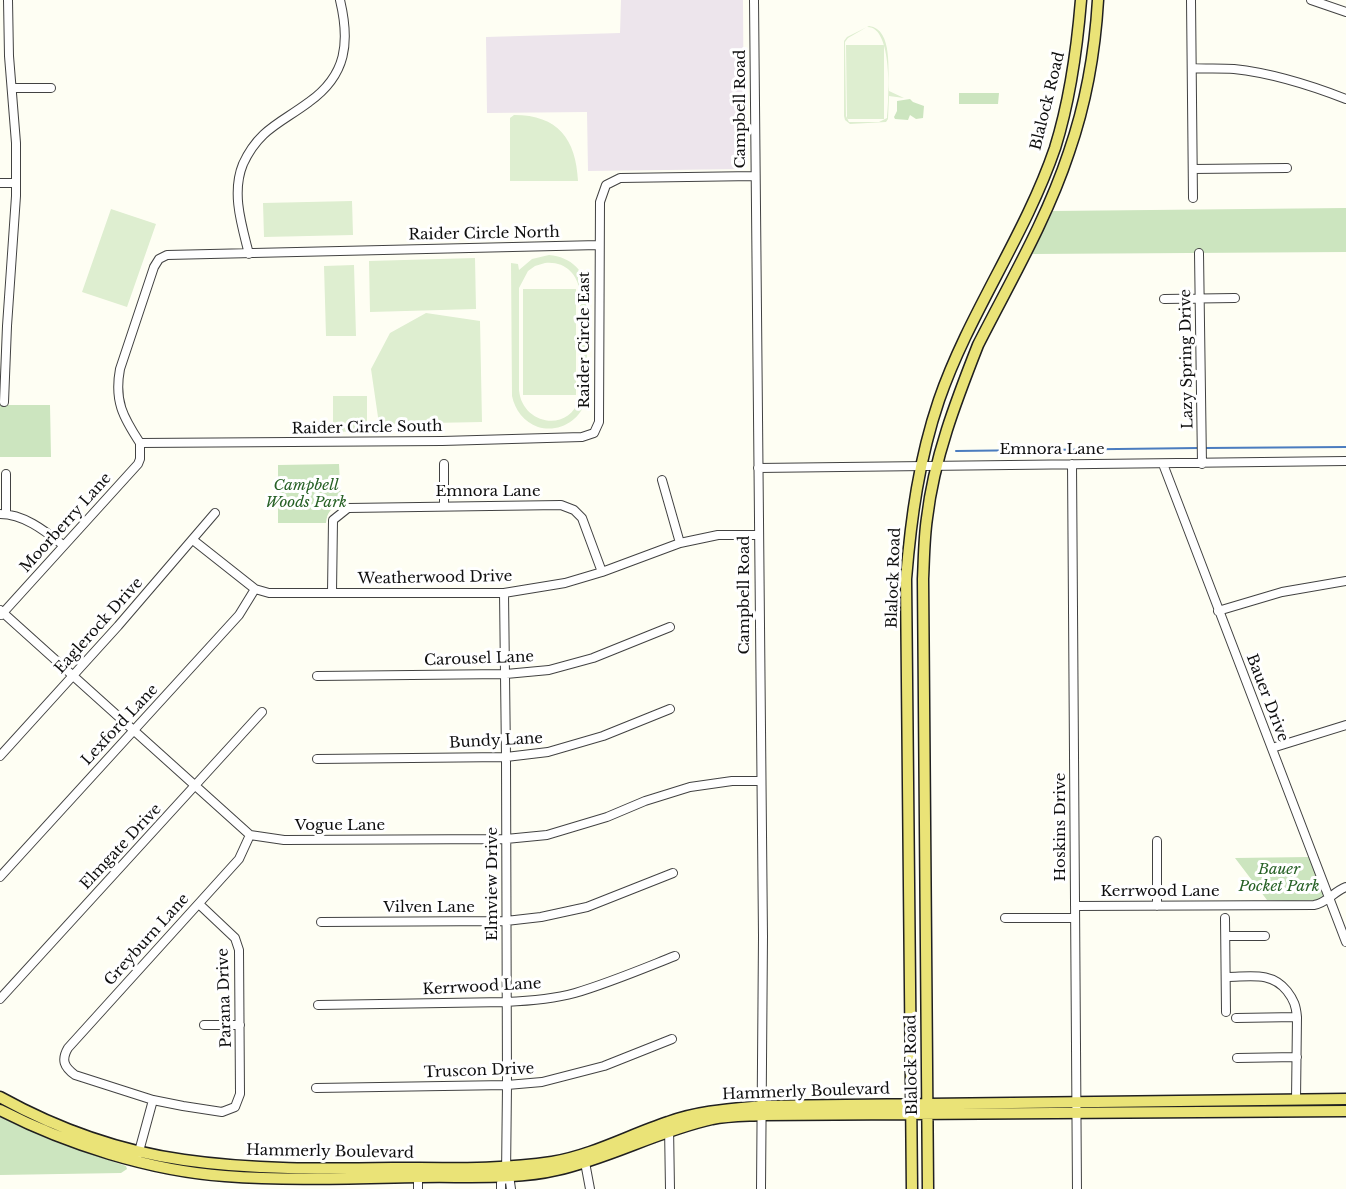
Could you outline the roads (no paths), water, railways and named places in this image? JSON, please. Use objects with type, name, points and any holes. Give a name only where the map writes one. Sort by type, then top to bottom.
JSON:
[{"type":"main road","name":"Blalock Road","points":[[912,1189],[907,628],[907,568],[911,520],[920,464],[939,400],[963,340],[1028,212],[1055,147],[1075,61],[1081,0]]},
{"type":"main road","name":"Blalock Road","points":[[928,1189],[923,629],[923,579],[927,518],[937,464],[955,403],[978,345],[1046,209],[1070,151],[1092,63],[1098,0]]},
{"type":"main road","points":[[907,628],[923,629]]},
{"type":"main road","points":[[908,737],[924,738]]},
{"type":"main road","points":[[909,854],[925,854]]},
{"type":"main road","points":[[911,1005],[927,1008]]},
{"type":"main road","name":"Hammerly Boulevard","points":[[0,1097],[32,1120]]},
{"type":"main road","name":"Hammerly Boulevard","points":[[1296,1106],[1346,1100]]},
{"type":"main road","name":"Hammerly Boulevard","points":[[0,1110],[80,1133],[138,1156],[336,1179],[418,1173],[506,1171],[552,1162],[584,1159],[713,1110],[1296,1106],[1346,1110]]},
{"type":"street","points":[[4,402],[16,183],[8,0]]},
{"type":"street","points":[[249,254],[238,213],[238,189],[243,165],[261,136],[276,122],[309,103],[339,70],[345,52],[346,28],[340,0]]},
{"type":"street","name":"Campbell Road","points":[[754,0],[763,936],[761,1189]]},
{"type":"street","points":[[1191,0],[1193,198]]},
{"type":"street","points":[[1311,0],[1346,12]]},
{"type":"street","points":[[1192,68],[1232,69],[1271,75],[1346,99]]},
{"type":"street","points":[[12,88],[51,88]]},
{"type":"street","points":[[1193,170],[1287,168]]},
{"type":"street","points":[[599,245],[600,202],[606,185],[620,178],[755,176]]},
{"type":"street","points":[[0,183],[16,183]]},
{"type":"street","name":"Raider Circle North","points":[[140,443],[119,406],[117,385],[127,346],[159,259],[167,255],[599,245]]},
{"type":"street","name":"Raider Circle East","points":[[594,433],[599,423],[599,245]]},
{"type":"street","name":"Lazy Spring Drive","points":[[1199,254],[1202,460]]},
{"type":"street","points":[[1164,299],[1235,298]]},
{"type":"street","name":"Raider Circle South","points":[[140,443],[442,441],[582,437],[594,433]]},
{"type":"street","name":"Moorberry Lane","points":[[1,612],[138,464],[140,443]]},
{"type":"street","name":"Emnora Lane","points":[[758,468],[920,464],[1163,464],[1202,460],[1346,461]]},
{"type":"street","points":[[444,464],[444,505]]},
{"type":"street","name":"Hoskins Drive","points":[[1072,464],[1077,1189]]},
{"type":"street","name":"Bauer Drive","points":[[1163,464],[1346,942]]},
{"type":"street","points":[[6,474],[3,514],[33,524],[63,545]]},
{"type":"street","points":[[662,480],[680,543]]},
{"type":"street","name":"Emnora Lane","points":[[332,592],[333,520],[348,508],[561,505],[574,510],[582,518],[602,572]]},
{"type":"street","name":"Eaglerock Drive","points":[[0,756],[215,513]]},
{"type":"street","name":"Weatherwood Drive","points":[[255,589],[269,593],[504,593],[566,583],[680,543],[718,536],[758,535]]},
{"type":"street","points":[[193,540],[255,589]]},
{"type":"street","points":[[1218,611],[1282,592],[1346,581]]},
{"type":"street","name":"Lexford Lane","points":[[0,877],[240,615],[255,589]]},
{"type":"street","name":"Elmview Drive","points":[[504,593],[506,1171],[511,1189]]},
{"type":"street","points":[[1,612],[134,729],[250,836]]},
{"type":"street","name":"Carousel Lane","points":[[317,676],[506,674],[549,670],[593,658],[670,627]]},
{"type":"street","name":"Bundy Lane","points":[[317,759],[506,757],[548,752],[603,736],[670,709]]},
{"type":"street","name":"Elmgate Drive","points":[[0,999],[262,712]]},
{"type":"street","points":[[1272,748],[1346,725]]},
{"type":"street","name":"Vogue Lane","points":[[250,836],[284,840],[506,839],[547,835],[582,826],[645,801],[690,788],[721,782],[760,781]]},
{"type":"street","name":"Greyburn Lane","points":[[153,1100],[75,1075],[67,1069],[64,1055],[239,859],[250,836]]},
{"type":"street","points":[[1157,842],[1157,906]]},
{"type":"street","name":"Vilven Lane","points":[[321,922],[506,921],[541,917],[587,907],[673,873]]},
{"type":"street","name":"Kerrwood Lane","points":[[1075,906],[1314,905],[1324,903],[1329,896],[1346,887]]},
{"type":"street","name":"Parana Drive","points":[[153,1100],[222,1112],[235,1107],[240,1094],[239,950],[236,938],[200,903]]},
{"type":"street","points":[[1005,918],[1075,918]]},
{"type":"street","points":[[1225,918],[1226,1012]]},
{"type":"street","points":[[1226,936],[1265,936]]},
{"type":"street","name":"Kerrwood Lane","points":[[318,1005],[531,1000],[573,993],[675,956]]},
{"type":"street","points":[[1226,977],[1269,977],[1280,982],[1296,1005],[1296,1106]]},
{"type":"street","points":[[1236,1018],[1297,1017]]},
{"type":"street","points":[[204,1025],[240,1025]]},
{"type":"street","name":"Truscon Drive","points":[[316,1088],[507,1085],[542,1082],[586,1072],[672,1039]]},
{"type":"street","points":[[1237,1058],[1297,1057]]},
{"type":"street","points":[[138,1156],[153,1100]]},
{"type":"street","points":[[669,1126],[670,1189]]},
{"type":"street","points":[[584,1159],[590,1189]]},
{"type":"street","name":"Elmview Drive","points":[[501,1189],[506,1171]]},
{"type":"street","points":[[418,1173],[418,1189]]},
{"type":"waterway","points":[[1205,448],[1346,447]]},
{"type":"waterway","points":[[956,451],[1199,448]]},
{"type":"park label","name":"Campbell Woods Park","points":[[306,494]]},
{"type":"park label","name":"Bauer Pocket Park","points":[[1279,878]]}]
